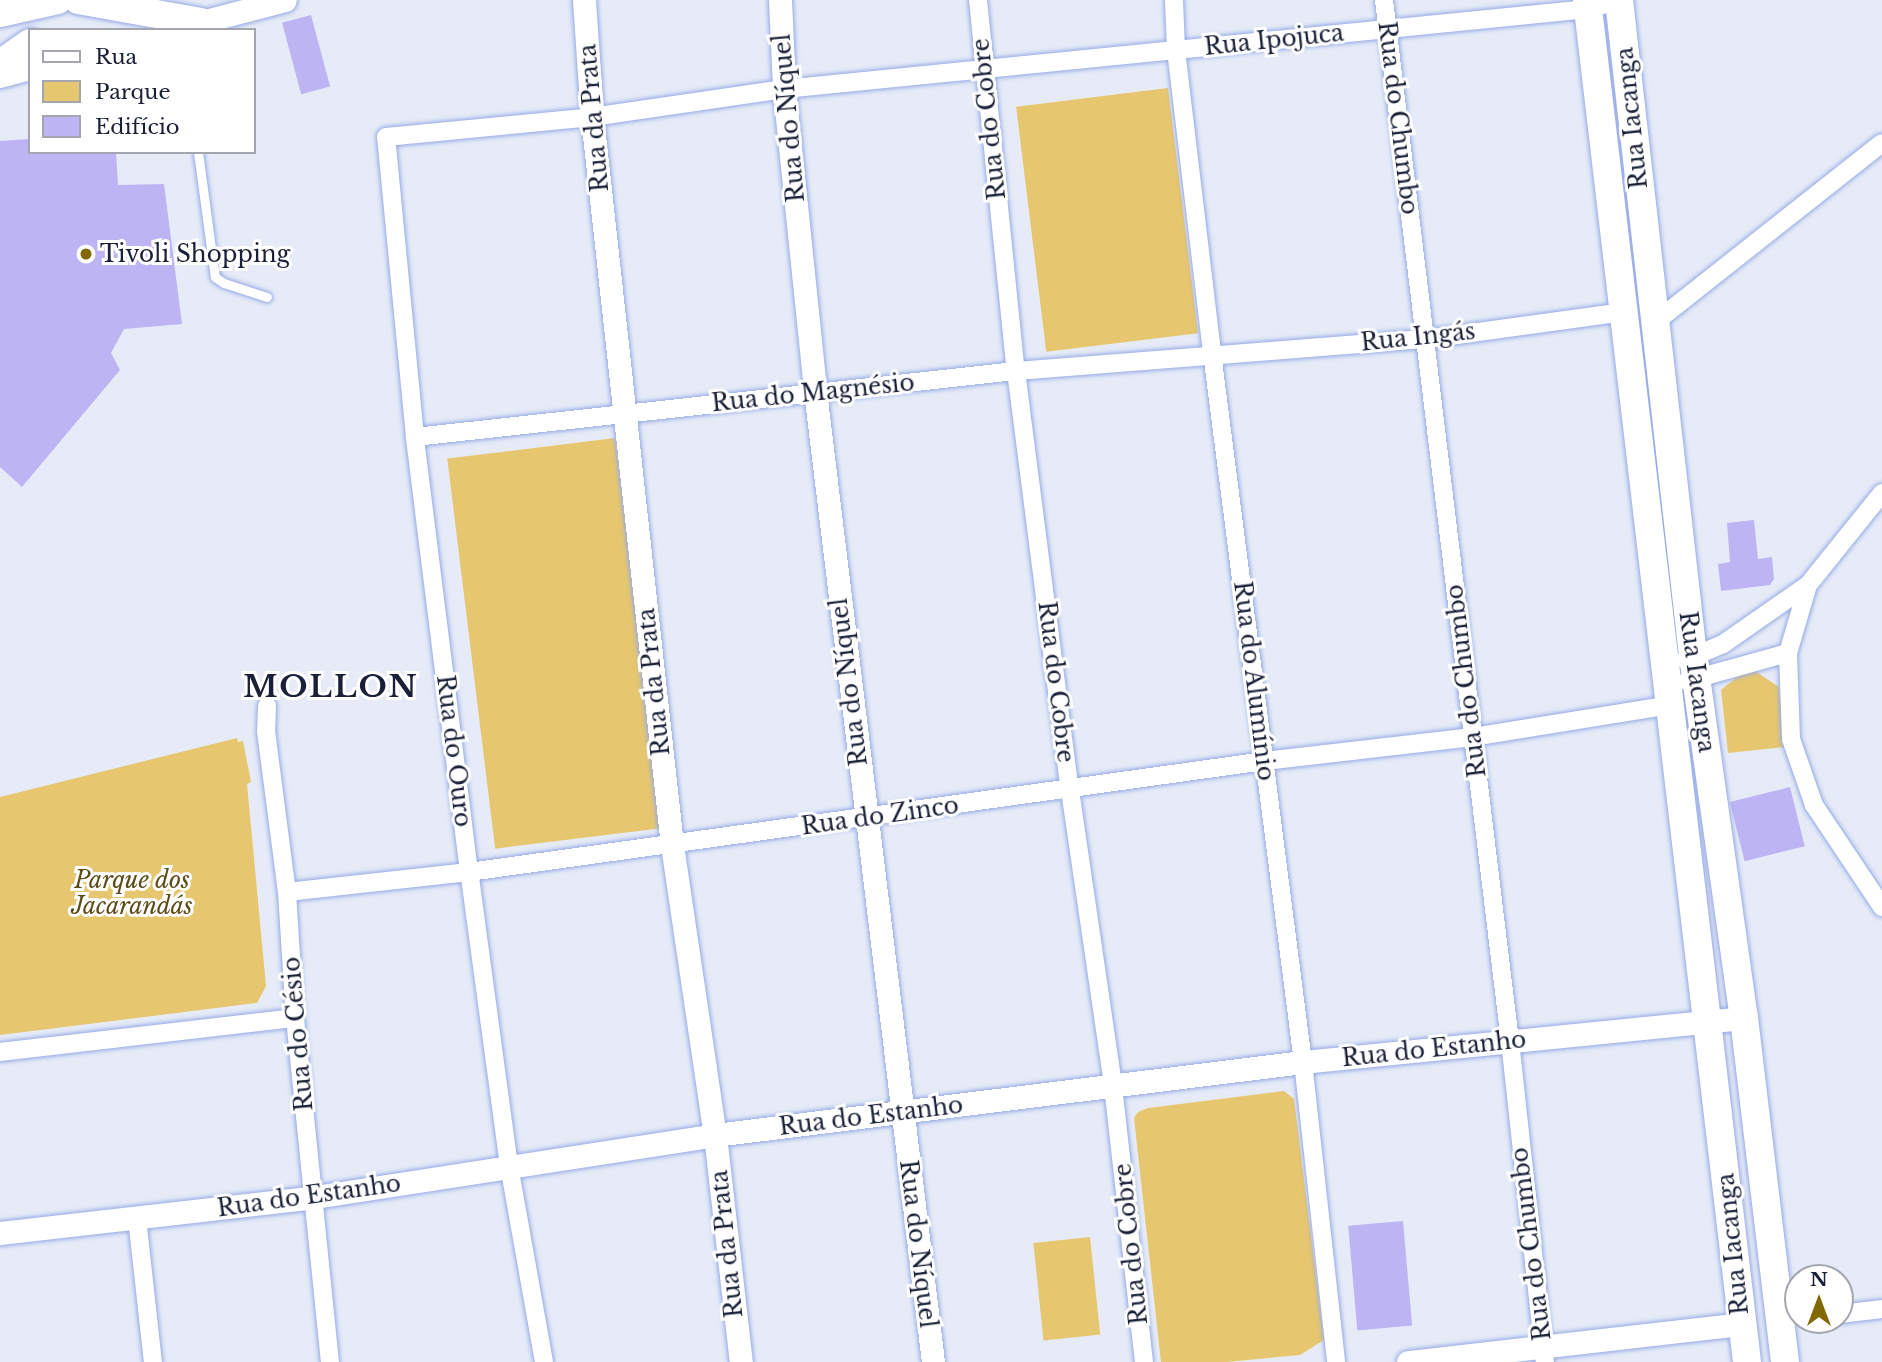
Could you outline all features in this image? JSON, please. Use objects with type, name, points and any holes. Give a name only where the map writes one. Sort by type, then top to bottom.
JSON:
[{"type":"main road","points":[[78,0],[201,22]]},
{"type":"main road","name":"Rua Iacanga","points":[[1620,0],[1658,361],[1701,715],[1784,1287]]},
{"type":"main road","name":"Rua Iacanga","points":[[1587,4],[1746,1362]]},
{"type":"main road","points":[[0,13],[44,8]]},
{"type":"main road","points":[[0,64],[28,44]]},
{"type":"main road","points":[[1597,87],[1628,82]]},
{"type":"main road","points":[[1624,312],[1653,316]]},
{"type":"main road","points":[[1629,365],[1658,361]]},
{"type":"main road","points":[[1668,687],[1701,715]]},
{"type":"main road","name":"Rua Iacanga","points":[[1785,1362],[1788,1334]]},
{"type":"street","points":[[180,28],[285,0]]},
{"type":"street","name":"Rua da Prata","points":[[584,0],[592,117],[672,845],[715,1135],[741,1362]]},
{"type":"street","name":"Rua do Níquel","points":[[780,0],[784,89],[815,391],[933,1362]]},
{"type":"street","name":"Rua do Cobre","points":[[978,0],[1016,371],[1070,790],[1113,1086],[1144,1362]]},
{"type":"street","name":"Rua do Alumínio","points":[[1174,0],[1176,50],[1212,354],[1303,1062],[1336,1362]]},
{"type":"street","name":"Rua do Chumbo","points":[[1384,0],[1510,1041],[1544,1354]]},
{"type":"street","name":"Rua Ipojuca","points":[[386,137],[592,117],[784,89],[1387,29],[1620,0]]},
{"type":"street","points":[[0,76],[28,69]]},
{"type":"street","name":"Rua do Ouro","points":[[386,137],[415,437],[469,872],[509,1166],[544,1362]]},
{"type":"street","points":[[1653,316],[1882,143]]},
{"type":"street","name":"Rua Ingás","points":[[1212,354],[1427,339],[1624,312]]},
{"type":"street","name":"Rua do Magnésio","points":[[415,437],[625,415],[815,391],[1212,354]]},
{"type":"street","points":[[1695,667],[1723,644],[1808,585],[1882,494]]},
{"type":"street","points":[[1808,585],[1788,653],[1791,739],[1814,805],[1882,908]]},
{"type":"street","points":[[1695,667],[1788,653]]},
{"type":"street","name":"Rua do Zinco","points":[[287,892],[469,872],[1265,761],[1473,737],[1668,687],[1695,667]]},
{"type":"street","name":"Rua do Césio","points":[[267,706],[266,731],[287,892],[295,1018],[330,1362]]},
{"type":"street","points":[[0,1052],[295,1018]]},
{"type":"street","name":"Rua do Estanho","points":[[0,1233],[315,1197],[715,1135],[1303,1062],[1744,1018]]},
{"type":"street","points":[[137,1219],[153,1362]]},
{"type":"street","points":[[1854,1312],[1882,1308]]},
{"type":"street","points":[[1408,1362],[1544,1354],[1742,1324]]},
{"type":"lane","points":[[198,154],[215,277],[224,283],[267,297]]},
{"type":"green space","points":[[1168,88],[1198,333],[1046,352],[1016,107]]},
{"type":"green space","points":[[615,438],[663,828],[495,849],[447,459]]},
{"type":"green space","points":[[1749,667],[1779,687],[1785,747],[1728,753],[1721,690]]},
{"type":"green space","name":"Parque dos Jacarandás","points":[[237,738],[238,742],[243,741],[251,782],[247,784],[266,986],[257,1003],[0,1035],[0,797]]},
{"type":"green space","points":[[1284,1091],[1294,1099],[1324,1340],[1300,1355],[1226,1362],[1161,1362],[1134,1118],[1138,1112],[1148,1108]]},
{"type":"green space","points":[[1090,1237],[1100,1334],[1044,1340],[1033,1243]]},
{"type":"building","points":[[311,15],[330,86],[301,94],[282,23]]},
{"type":"building","name":"Tivoli Shopping","points":[[28,139],[28,154],[116,154],[118,185],[164,184],[182,324],[124,329],[111,353],[120,370],[22,487],[0,467],[0,141]]},
{"type":"building","points":[[1754,520],[1758,559],[1772,557],[1774,579],[1770,585],[1721,591],[1718,564],[1730,562],[1727,523]]},
{"type":"building","points":[[1790,787],[1805,846],[1745,861],[1730,802]]},
{"type":"building","points":[[1403,1221],[1412,1326],[1357,1330],[1348,1226]]},
{"type":"place","name":"Tivoli Shopping","points":[[86,254]]},
{"type":"district","name":"MOLLON","points":[[331,687]]}]
